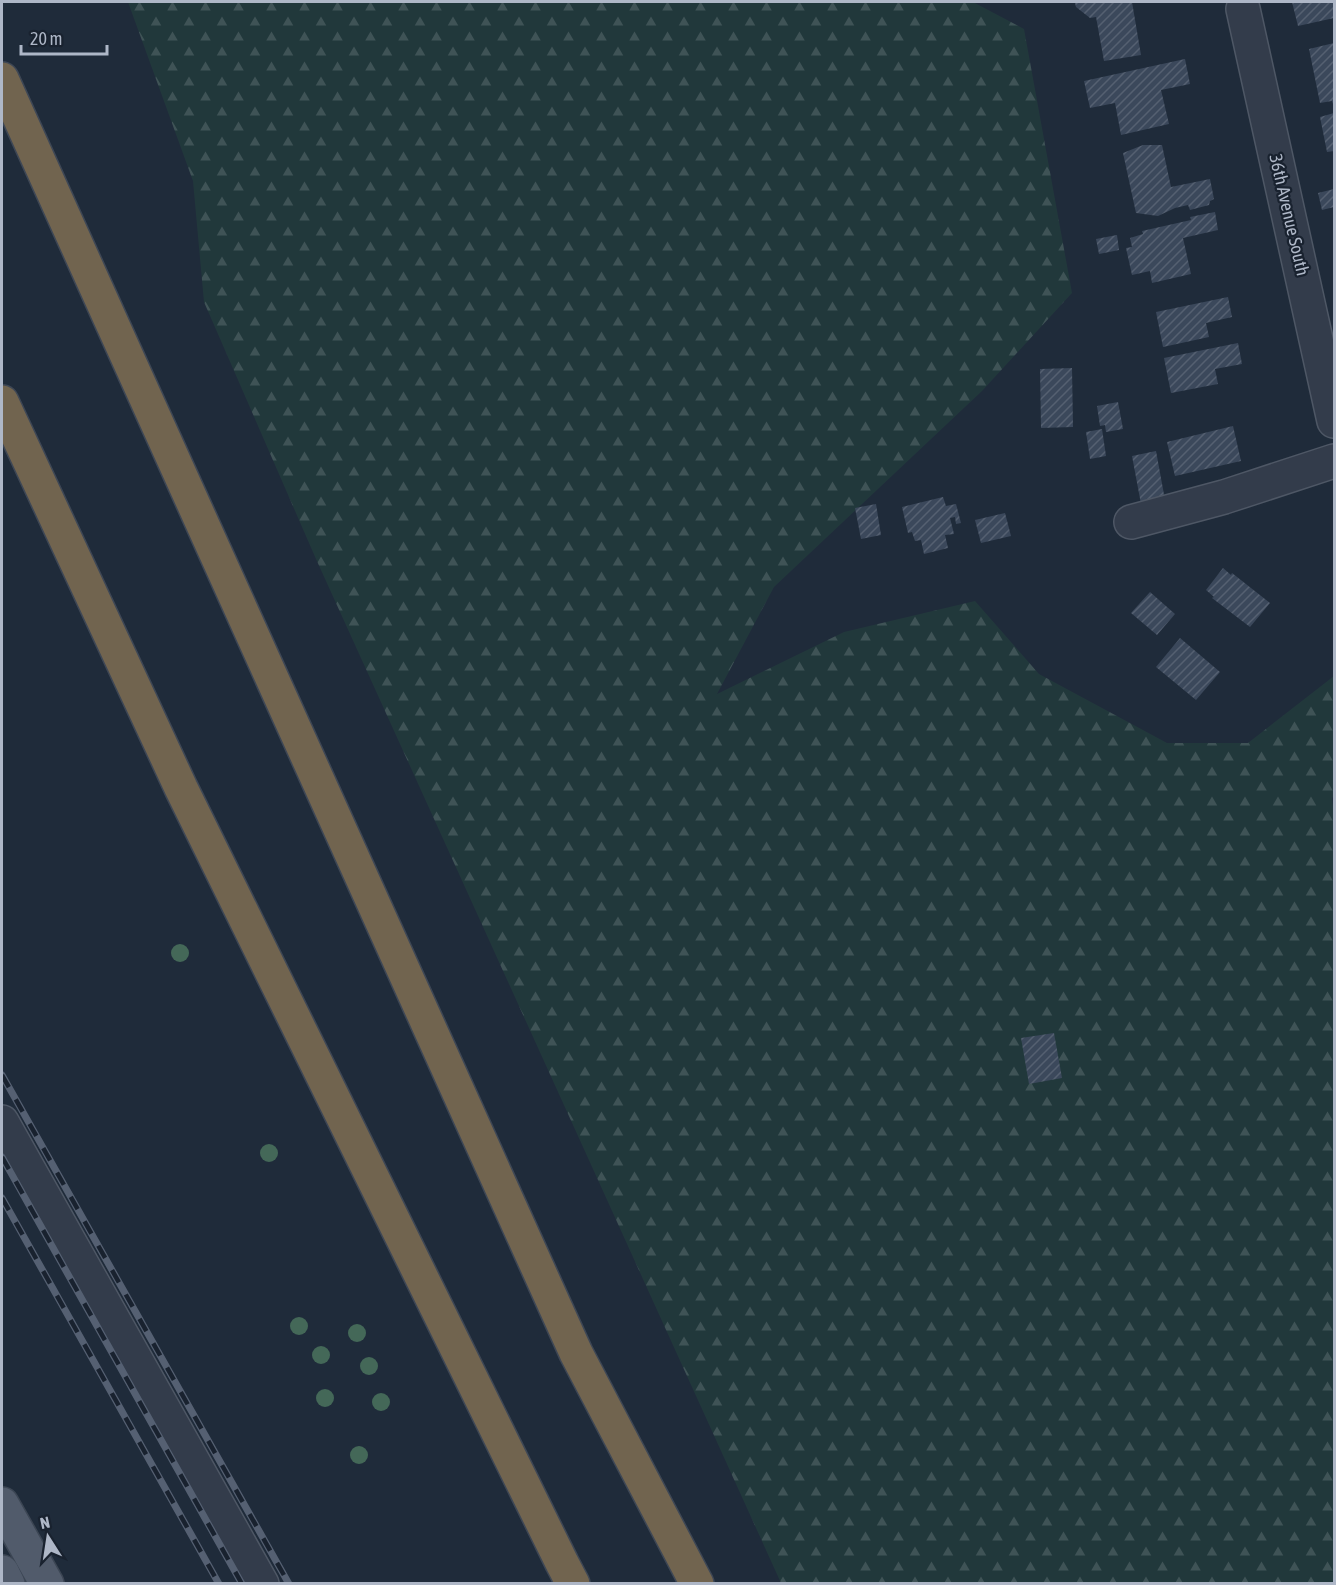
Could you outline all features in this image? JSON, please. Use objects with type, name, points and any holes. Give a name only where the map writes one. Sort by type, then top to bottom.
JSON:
[{"type":"highway","points":[[2,79],[576,1353],[697,1584]]},
{"type":"highway","points":[[2,402],[181,788],[573,1584]]},
{"type":"main road","points":[[2,1504],[47,1584]]},
{"type":"main road","points":[[2,1572],[8,1584]]},
{"type":"street","name":"36th Avenue South","points":[[1243,9],[1335,420]]},
{"type":"street","points":[[1131,522],[1335,461]]},
{"type":"street","points":[[2,1122],[262,1584]]},
{"type":"green space","points":[[128,2],[973,2],[1024,29],[1072,293],[982,391],[774,587],[717,694],[844,632],[975,601],[1039,674],[1167,743],[1248,743],[1334,676],[1334,796],[1332,798],[1334,814],[1334,1583],[781,1583],[316,559],[204,302],[193,181]]},
{"type":"building","points":[[1132,2],[1141,55],[1104,61],[1096,17],[1090,18],[1076,7],[1075,3]]},
{"type":"building","points":[[1292,2],[1334,2],[1334,18],[1298,26]]},
{"type":"building","points":[[1334,43],[1334,104],[1332,101],[1320,103],[1309,49]]},
{"type":"building","points":[[1185,59],[1190,84],[1161,90],[1169,124],[1121,135],[1115,103],[1090,108],[1084,81]]},
{"type":"building","points":[[1334,113],[1334,151],[1327,152],[1320,117]]},
{"type":"building","points":[[1143,145],[1162,145],[1171,187],[1210,179],[1214,199],[1209,205],[1190,210],[1188,205],[1158,216],[1136,213],[1123,153]]},
{"type":"building","points":[[1334,189],[1334,207],[1322,210],[1318,193]]},
{"type":"building","points":[[1215,212],[1218,230],[1183,238],[1191,274],[1152,283],[1150,271],[1132,275],[1126,248],[1132,247],[1130,238],[1143,234],[1142,231]]},
{"type":"building","points":[[1117,235],[1119,250],[1099,254],[1096,239]]},
{"type":"building","points":[[1228,297],[1232,317],[1206,323],[1209,337],[1163,347],[1156,312]]},
{"type":"building","points":[[1238,343],[1242,364],[1215,369],[1218,384],[1171,393],[1164,358]]},
{"type":"building","points":[[1072,368],[1073,427],[1041,428],[1040,369]]},
{"type":"building","points":[[1118,402],[1123,429],[1106,432],[1105,425],[1100,426],[1097,406]]},
{"type":"building","points":[[1233,426],[1241,461],[1175,476],[1167,442]]},
{"type":"building","points":[[1102,429],[1106,456],[1090,459],[1086,432]]},
{"type":"building","points":[[1156,451],[1165,500],[1141,504],[1132,456]]},
{"type":"building","points":[[943,497],[946,506],[956,504],[961,523],[956,524],[955,517],[950,518],[954,534],[945,535],[948,548],[924,554],[921,540],[915,541],[912,532],[908,533],[902,507]]},
{"type":"building","points":[[876,504],[881,535],[861,539],[855,508]]},
{"type":"building","points":[[1005,513],[1011,536],[981,543],[975,520]]},
{"type":"building","points":[[1223,568],[1270,603],[1250,627],[1212,598],[1214,597],[1206,590]]},
{"type":"building","points":[[1150,592],[1175,614],[1157,635],[1131,613]]},
{"type":"building","points":[[1180,638],[1220,672],[1196,700],[1156,667]]},
{"type":"building","points":[[1054,1033],[1062,1078],[1029,1084],[1021,1038]]},
{"type":"railway","points":[[2,1075],[289,1584]]},
{"type":"railway","points":[[2,1157],[242,1584]]},
{"type":"railway","points":[[2,1198],[219,1584]]}]
